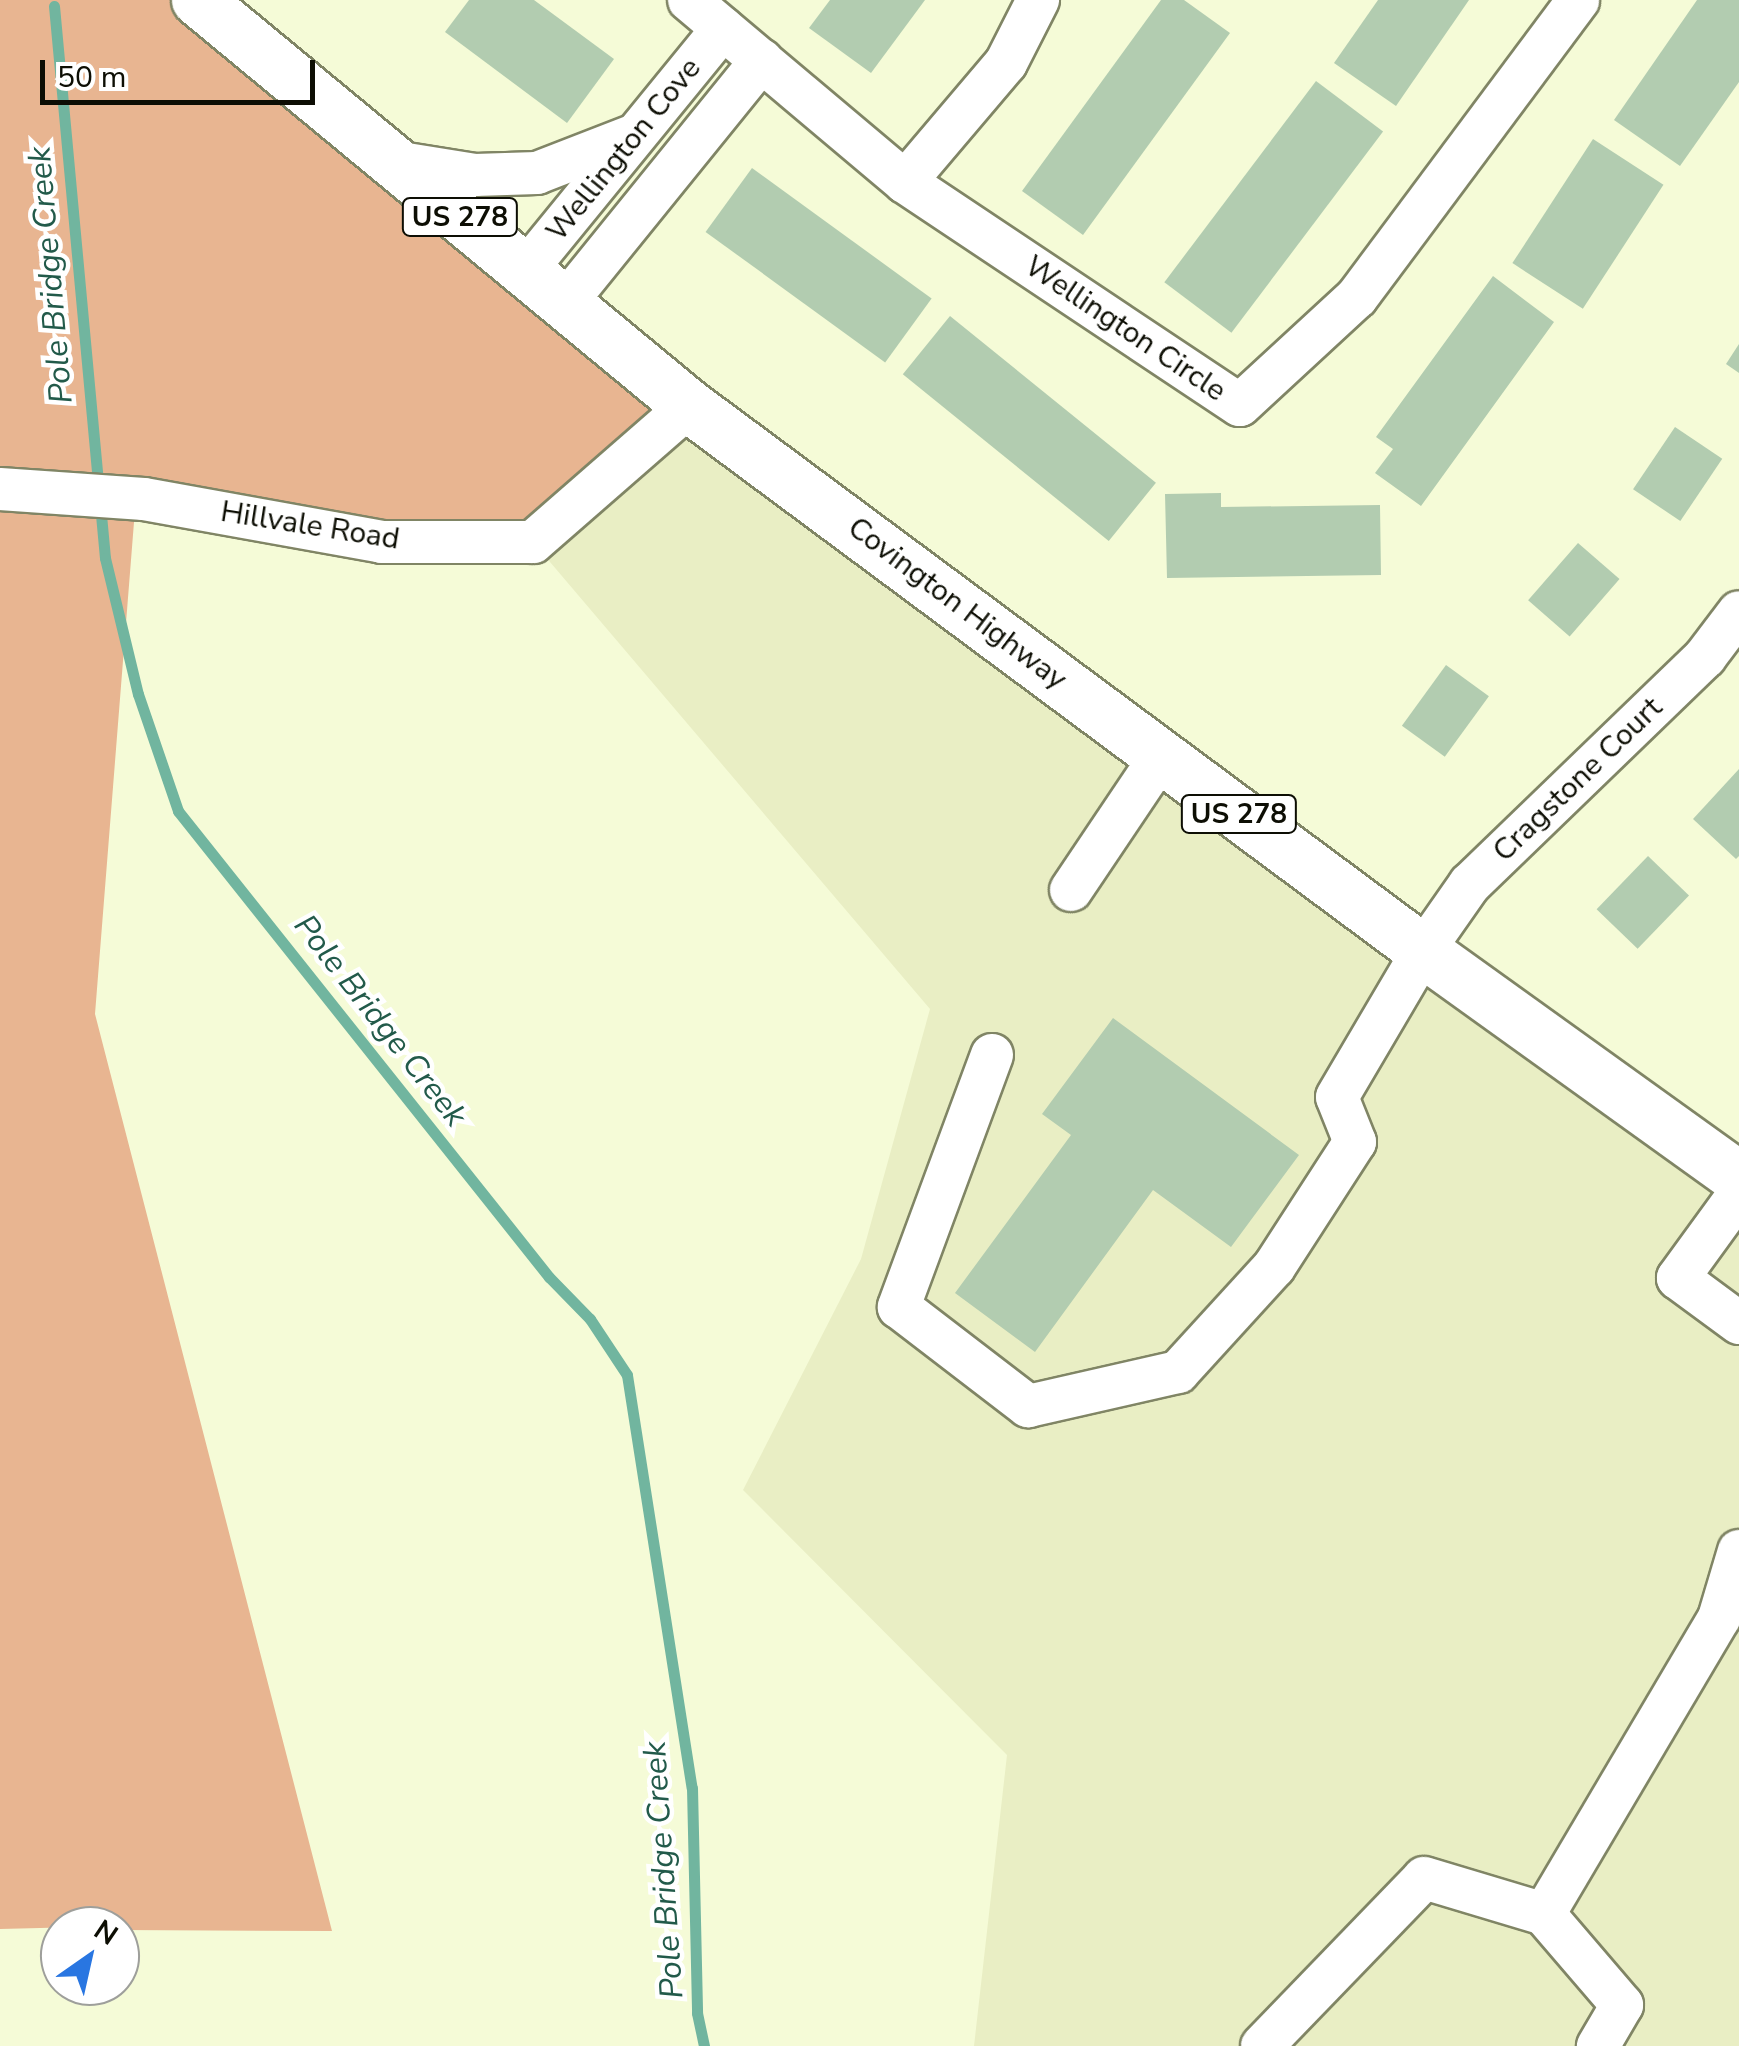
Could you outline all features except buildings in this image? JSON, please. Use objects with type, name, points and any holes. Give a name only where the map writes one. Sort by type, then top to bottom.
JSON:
[{"type":"main road","name":"Covington Highway","points":[[198,0],[689,406],[1423,952],[1739,1178]]},
{"type":"street","name":"Wellington Circle","points":[[688,0],[905,182],[1240,405],[1358,297],[1578,0]]},
{"type":"street","points":[[905,182],[1006,63],[1038,0]]},
{"type":"street","name":"Wellington Cove","points":[[525,271],[723,28]]},
{"type":"street","name":"Wellington Cove","points":[[566,302],[762,60]]},
{"type":"street","points":[[394,162],[475,176],[537,172],[636,134]]},
{"type":"street","name":"Hillvale Road","points":[[0,489],[144,498],[382,542],[533,542],[689,406]]},
{"type":"street","name":"Cragstone Court","points":[[992,1055],[898,1308],[1028,1406],[1178,1372],[1274,1267],[1355,1142],[1337,1098],[1423,952],[1470,884],[1705,657],[1739,612]]},
{"type":"street","points":[[1070,890],[1161,756]]},
{"type":"street","points":[[1739,1194],[1678,1278],[1739,1323]]},
{"type":"street","points":[[1544,1914],[1719,1618],[1739,1551]]},
{"type":"street","points":[[1262,2046],[1424,1878],[1544,1914],[1622,2004],[1598,2046]]},
{"type":"shaded area","points":[[0,0],[202,0],[669,420],[533,542],[136,497],[95,1014],[332,1931],[140,1930],[140,1906],[40,1906],[40,1928],[0,1929]]},
{"type":"shaded area","points":[[669,420],[1739,1178],[1739,2046],[974,2046],[1007,1755],[743,1490],[861,1259],[930,1009],[533,542]]},
{"type":"waterway","name":"Pole Bridge Creek","points":[[54,6],[105,558],[138,694],[178,811],[549,1277],[590,1319],[627,1375],[692,1788],[697,2013],[704,2046]]}]
